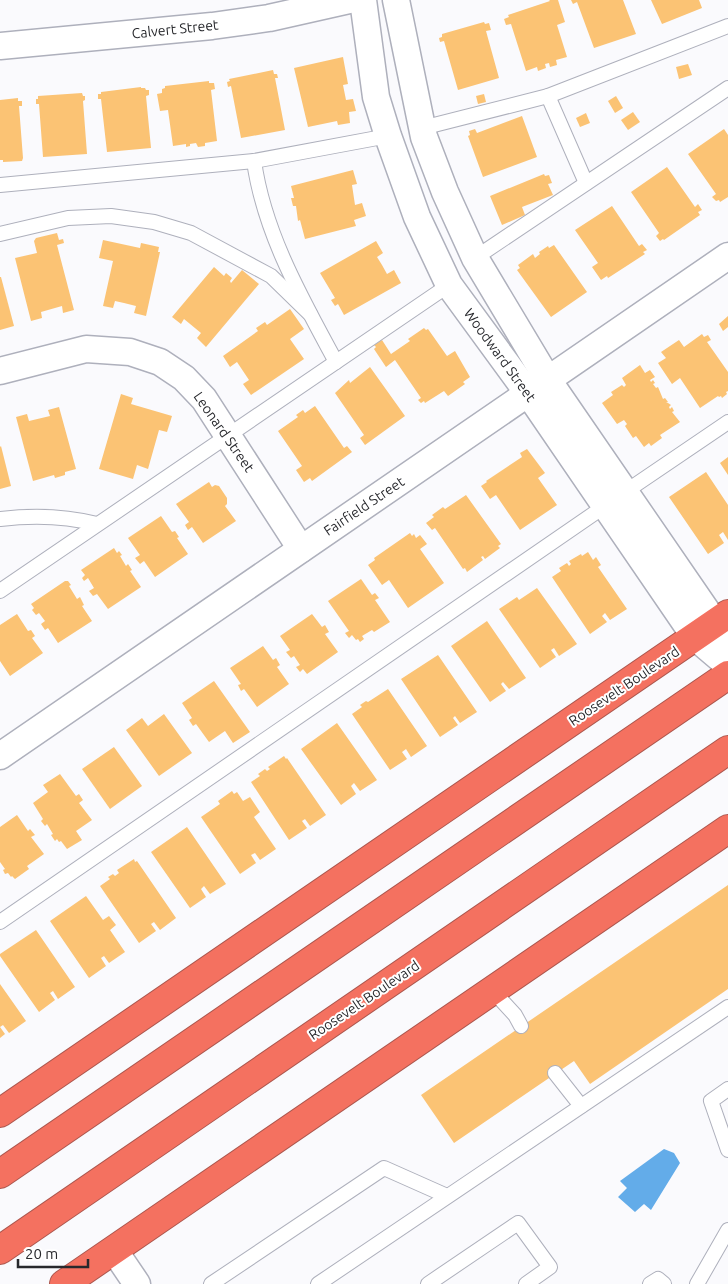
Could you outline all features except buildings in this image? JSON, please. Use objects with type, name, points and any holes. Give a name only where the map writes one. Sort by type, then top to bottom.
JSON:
[{"type":"highway","name":"Roosevelt Boulevard","points":[[0,1113],[713,625]]},
{"type":"highway","points":[[0,1174],[728,675]]},
{"type":"highway","name":"Roosevelt Boulevard","points":[[0,1250],[728,750]]},
{"type":"highway","points":[[64,1284],[728,829]]},
{"type":"street","name":"Calvert Street","points":[[0,46],[270,18],[348,0]]},
{"type":"street","name":"Woodward Street","points":[[362,0],[376,97],[417,217],[449,285],[538,386],[615,499],[713,625],[728,655]]},
{"type":"street","name":"Woodward Street","points":[[396,0],[424,137],[445,192],[538,386]]},
{"type":"street","name":"Fairfield Street","points":[[0,756],[728,256]]},
{"type":"street","name":"Leonard Street","points":[[0,371],[86,349],[130,352],[160,362],[184,378],[204,399],[301,549]]},
{"type":"street","name":"Woodward Street","points":[[713,625],[728,665]]},
{"type":"street","points":[[114,1250],[137,1284]]},
{"type":"lane","points":[[422,128],[548,96],[728,26]]},
{"type":"lane","points":[[476,258],[728,88]]},
{"type":"lane","points":[[548,96],[586,183]]},
{"type":"lane","points":[[0,185],[254,161],[388,136]]},
{"type":"lane","points":[[254,161],[271,226],[295,284],[336,362]]},
{"type":"lane","points":[[0,234],[68,218],[111,216],[154,222],[190,233],[270,276],[310,314]]},
{"type":"lane","points":[[0,591],[449,285]]},
{"type":"lane","points":[[0,922],[728,422]]},
{"type":"lane","points":[[0,518],[48,517],[78,519],[97,524]]},
{"type":"lane","points":[[492,990],[515,1015],[521,1026]]},
{"type":"lane","points":[[318,1284],[728,1007]]},
{"type":"lane","points":[[555,1073],[581,1106]]},
{"type":"lane","points":[[728,1089],[711,1101],[728,1150]]},
{"type":"lane","points":[[211,1284],[384,1168],[447,1196]]},
{"type":"lane","points":[[428,1284],[518,1223],[550,1267],[526,1284]]},
{"type":"lane","points":[[697,1284],[728,1230]]},
{"type":"lane","points":[[650,1284],[658,1279],[664,1284]]},
{"type":"water","points":[[664,1149],[674,1153],[680,1163],[651,1210],[644,1204],[635,1212],[618,1197],[627,1188],[620,1181]]}]
